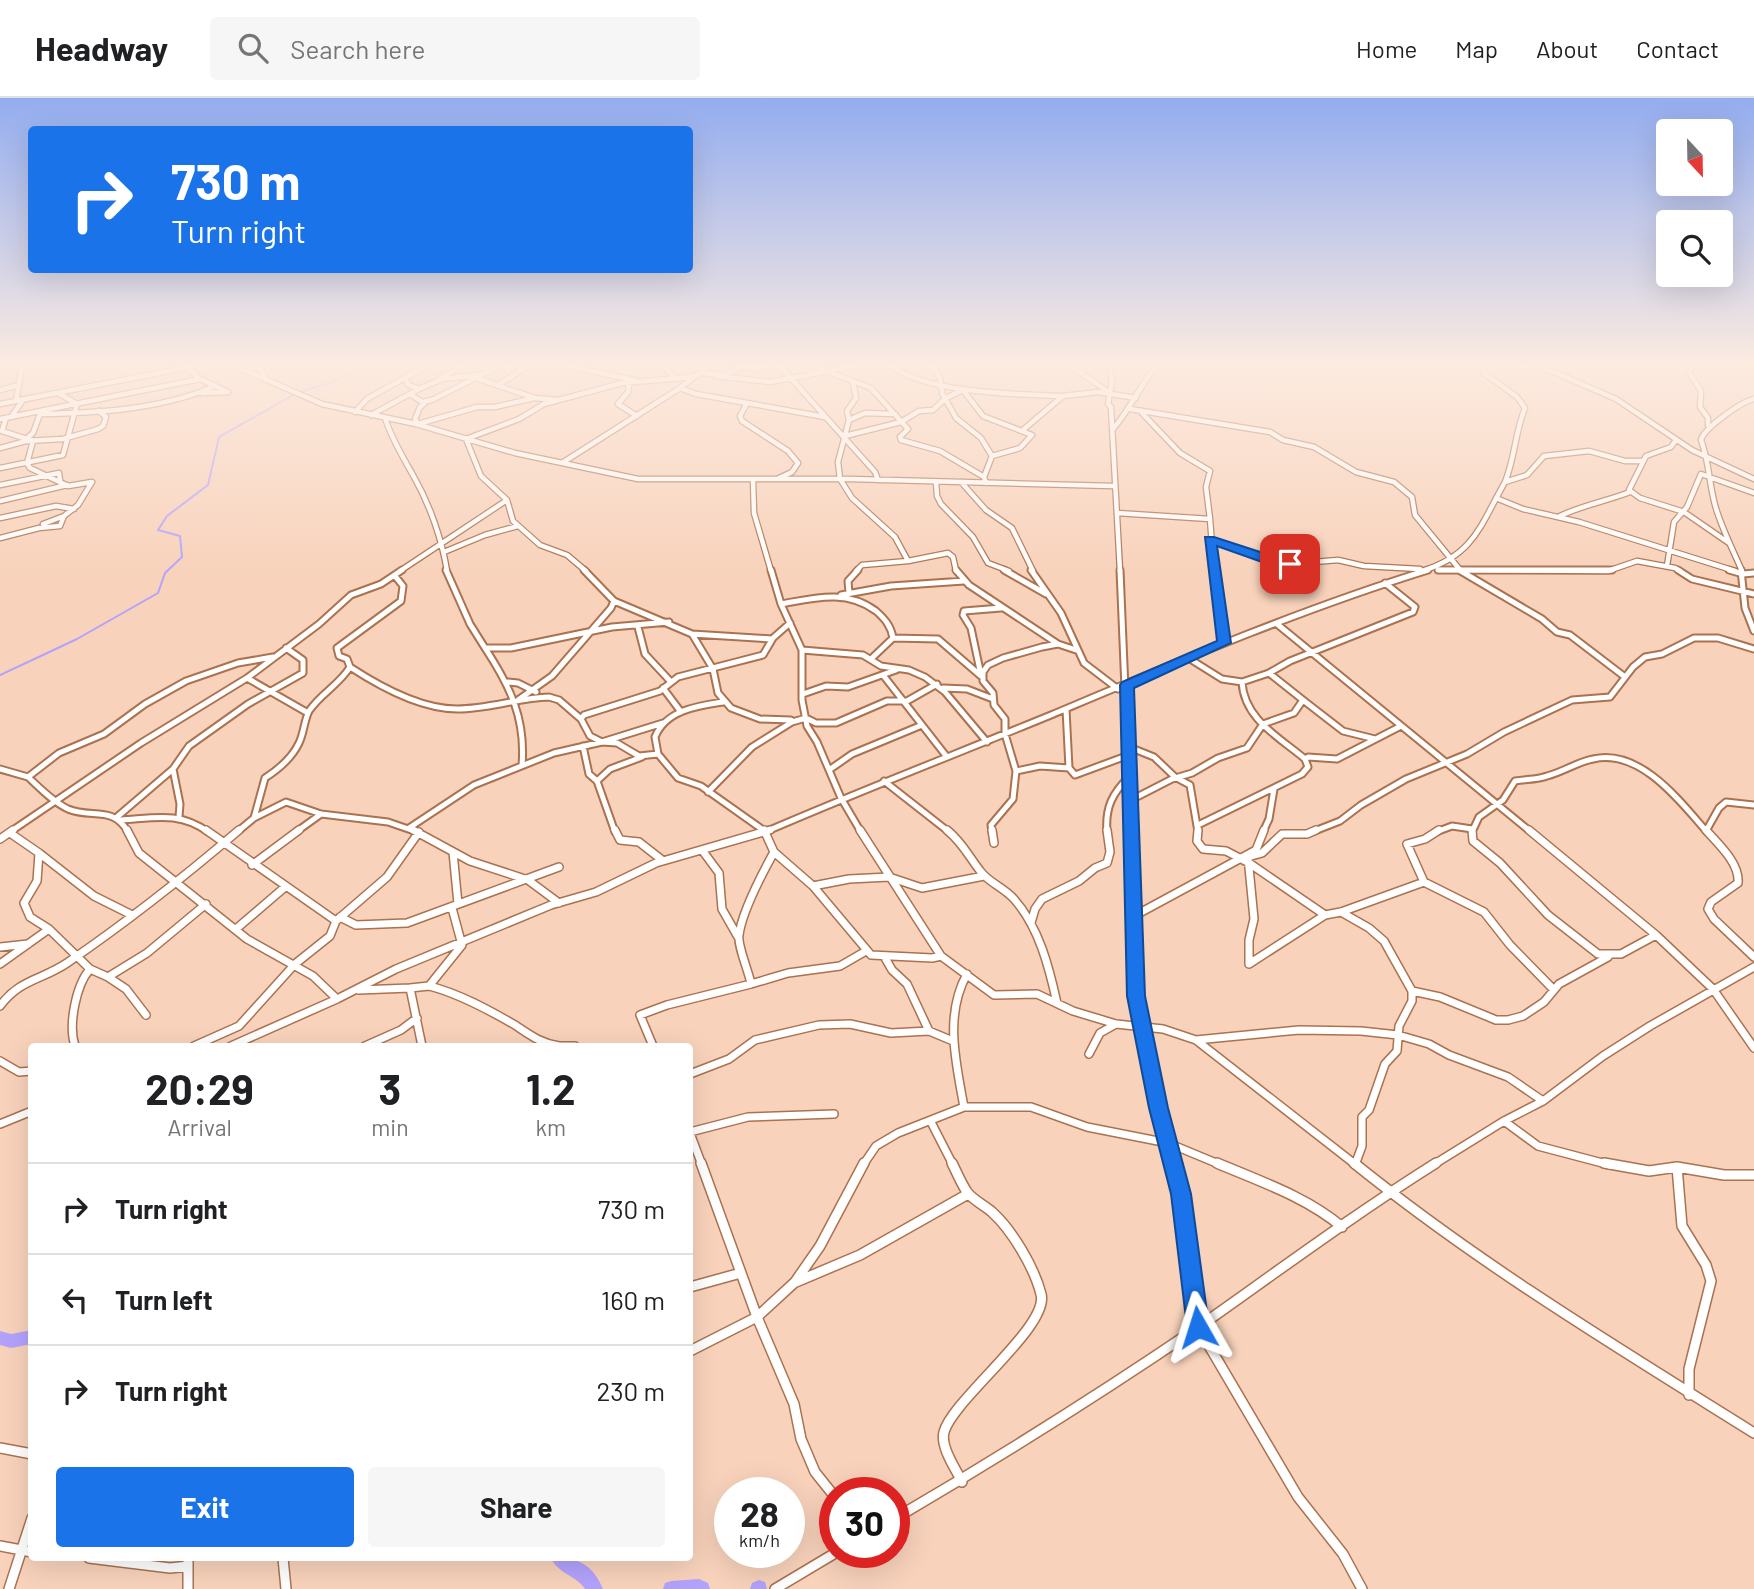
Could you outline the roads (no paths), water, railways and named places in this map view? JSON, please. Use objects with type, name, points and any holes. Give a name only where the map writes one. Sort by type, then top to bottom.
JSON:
[{"type":"street","points":[[19,436],[31,439]]},
{"type":"street","points":[[27,463],[32,436]]},
{"type":"street","points":[[0,448],[31,439],[75,436]]},
{"type":"street","points":[[391,436],[416,480],[442,545],[448,577],[470,624],[508,682],[516,701],[524,740],[522,765]]},
{"type":"street","points":[[455,436],[562,463],[655,481],[985,480],[1113,486]]},
{"type":"street","points":[[466,439],[475,436]]},
{"type":"street","points":[[562,463],[606,436]]},
{"type":"street","points":[[764,436],[788,451],[798,463],[792,472],[776,480]]},
{"type":"street","points":[[845,437],[850,436]]},
{"type":"street","points":[[901,436],[901,440],[938,450],[985,480]]},
{"type":"street","points":[[978,436],[992,456],[985,480]]},
{"type":"street","points":[[992,456],[1014,451],[1026,444],[1031,436]]},
{"type":"street","points":[[1112,436],[1113,486],[1127,685],[1136,996],[1181,1194],[1198,1327],[1298,1497],[1343,1555],[1362,1589]]},
{"type":"street","points":[[1163,436],[1180,453],[1210,471],[1206,487],[1210,539],[1224,643]]},
{"type":"street","points":[[1276,436],[1283,440],[1314,447],[1356,472],[1394,482],[1412,497],[1415,515],[1460,571],[1542,619],[1556,632],[1570,635],[1625,677]]},
{"type":"street","points":[[238,1043],[357,990],[396,969],[559,903],[596,892],[664,861],[766,832],[841,798],[1118,689],[1224,643],[1452,560],[1471,541],[1505,482],[1512,465],[1516,436]]},
{"type":"street","points":[[1670,436],[1708,459],[1754,479]]},
{"type":"street","points":[[1703,436],[1701,440],[1708,459],[1708,476],[1729,543],[1743,574],[1749,624],[1754,631]]},
{"type":"street","points":[[845,437],[838,457],[839,479],[868,514],[897,539],[908,561]]},
{"type":"street","points":[[845,437],[875,472],[878,480]]},
{"type":"street","points":[[0,468],[62,456],[67,438]]},
{"type":"street","points":[[466,439],[483,479],[507,500],[513,521],[540,545],[567,555],[577,562],[614,601],[670,622],[692,634],[772,639]]},
{"type":"street","points":[[1630,492],[1629,486],[1642,461],[1649,454],[1671,447],[1676,440]]},
{"type":"street","points":[[1505,482],[1527,475],[1544,456],[1551,454],[1589,451],[1625,461],[1642,461]]},
{"type":"street","points":[[27,463],[34,470],[67,485]]},
{"type":"street","points":[[0,485],[49,475]]},
{"type":"street","points":[[1667,566],[1674,522],[1684,512],[1700,475],[1754,492]]},
{"type":"street","points":[[753,480],[754,513],[781,604],[802,650],[807,726],[817,742],[841,798],[941,956],[994,995],[1037,994],[1116,1024],[1163,1030],[1196,1040],[1390,1192],[1585,1327],[1689,1395],[1754,1433]]},
{"type":"street","points":[[936,481],[941,505],[973,537],[988,563],[1015,574],[1048,595]]},
{"type":"street","points":[[0,501],[67,485],[92,482],[74,509],[64,516],[28,532],[0,538]]},
{"type":"street","points":[[961,482],[986,510],[1012,528],[1017,545],[1061,613],[1084,663],[1118,689]]},
{"type":"street","points":[[1558,517],[1578,507],[1600,504],[1630,492],[1684,512],[1729,543]]},
{"type":"street","points":[[1496,498],[1523,509],[1558,517],[1743,574],[1754,573]]},
{"type":"street","points":[[132,915],[100,902],[64,869],[4,834],[199,705],[247,678],[320,624],[338,604],[395,576],[507,500]]},
{"type":"street","points":[[0,518],[56,506],[74,509]]},
{"type":"street","points":[[1117,513],[1210,519]]},
{"type":"street","points":[[444,552],[475,538],[518,526]]},
{"type":"street","points":[[1210,539],[1266,559],[1304,565],[1335,560],[1376,567],[1460,571],[1608,571],[1637,561],[1667,566],[1692,579],[1754,594]]},
{"type":"street","points":[[849,593],[848,581],[862,565],[908,561],[948,553],[953,557],[957,573],[964,581],[1058,644],[1076,650]]},
{"type":"street","points":[[395,576],[403,586],[401,601],[337,648],[339,656],[347,659],[350,667],[372,682],[442,708],[454,709],[527,698],[556,698],[582,719],[590,736],[602,742],[617,743],[643,757]]},
{"type":"street","points":[[781,604],[891,586],[964,581]]},
{"type":"street","points":[[1190,659],[1222,679],[1242,682],[1269,673],[1290,661],[1413,612],[1415,609],[1412,604],[1385,583]]},
{"type":"street","points":[[839,596],[885,619],[894,634],[893,638]]},
{"type":"street","points":[[516,701],[536,692],[596,631],[614,601]]},
{"type":"street","points":[[982,677],[971,628],[963,615],[964,611],[1001,608]]},
{"type":"street","points":[[485,648],[511,648],[612,627],[638,627],[670,622]]},
{"type":"street","points":[[582,719],[584,715],[663,688],[671,681],[712,667],[763,655],[772,639],[790,623]]},
{"type":"street","points":[[1277,624],[1656,935],[1713,989],[1754,1048]]},
{"type":"street","points":[[638,627],[642,636],[642,649],[654,666],[671,681]]},
{"type":"street","points":[[692,634],[698,649],[712,667],[717,690],[723,702],[739,713],[758,718],[806,718],[822,726],[868,711],[888,701],[902,702],[937,684]]},
{"type":"street","points":[[1134,916],[1262,853],[1284,833],[1307,834],[1340,821],[1392,786],[1467,754],[1504,732],[1572,700],[1611,697],[1625,677],[1646,657],[1662,654],[1704,636],[1754,649]]},
{"type":"street","points":[[872,658],[893,638],[938,639],[982,677],[993,693],[993,699],[1005,719],[1005,734],[1017,771],[1013,799],[991,825],[994,843]]},
{"type":"street","points":[[982,677],[988,665],[1003,658],[1058,644]]},
{"type":"street","points":[[119,818],[173,769],[189,746],[248,704],[297,679],[305,667],[300,656],[286,648]]},
{"type":"street","points":[[802,650],[872,658],[878,665],[911,670],[943,688],[987,742]]},
{"type":"street","points":[[27,777],[59,753],[104,734],[145,704],[186,681],[238,663],[275,656]]},
{"type":"street","points":[[254,818],[261,785],[268,775],[281,768],[299,744],[308,713],[350,667]]},
{"type":"street","points":[[803,694],[826,686],[848,687],[898,669]]},
{"type":"street","points":[[1269,673],[1340,731],[1355,737],[1375,738]]},
{"type":"street","points":[[883,675],[947,757]]},
{"type":"street","points":[[247,678],[308,713]]},
{"type":"street","points":[[508,682],[518,683],[536,692]]},
{"type":"street","points":[[1198,825],[1274,789],[1302,774],[1308,767],[1306,759],[1263,724],[1244,701],[1242,682]]},
{"type":"street","points":[[663,688],[681,712]]},
{"type":"street","points":[[943,688],[970,690],[993,699]]},
{"type":"street","points":[[1131,800],[1175,777],[1192,773],[1217,758],[1247,748],[1263,724],[1294,713],[1303,700]]},
{"type":"street","points":[[409,828],[474,785],[522,765],[664,722],[681,712],[723,702]]},
{"type":"street","points":[[1066,709],[1069,768]]},
{"type":"street","points":[[708,792],[739,757],[794,719]]},
{"type":"street","points":[[664,722],[654,737],[659,754],[678,778],[708,792],[766,832],[774,852],[813,886],[866,951],[884,956],[941,956]]},
{"type":"street","points":[[829,770],[852,754],[922,725]]},
{"type":"street","points":[[1306,759],[1316,756],[1337,759],[1401,726]]},
{"type":"street","points":[[583,746],[589,774],[597,781],[611,816],[615,836],[620,840],[639,842],[647,851],[664,861]]},
{"type":"street","points":[[1129,747],[1154,757],[1175,777],[1190,785],[1199,846],[1203,849],[1226,851],[1247,860],[1325,915]]},
{"type":"street","points":[[597,781],[610,769],[659,754]]},
{"type":"street","points":[[1017,771],[1049,766],[1069,768],[1076,775],[1129,755]]},
{"type":"street","points":[[1608,957],[1598,954],[1548,915],[1500,863],[1476,845],[1471,836],[1479,817],[1497,805],[1515,781],[1544,778],[1578,762],[1611,757],[1629,762],[1670,790],[1735,866],[1739,875],[1738,883],[1711,902],[1708,909],[1714,919],[1754,957]]},
{"type":"street","points":[[0,769],[27,777],[70,810],[119,818],[179,817],[196,823],[285,887],[338,919],[356,925],[396,924],[455,906],[559,867]]},
{"type":"street","points":[[173,769],[173,784],[179,795],[179,817]]},
{"type":"street","points":[[1031,923],[1035,909],[1042,899],[1107,863],[1111,854],[1107,809],[1111,794],[1130,776]]},
{"type":"street","points":[[884,781],[968,848],[984,876],[1006,890],[1025,911],[1051,976],[1056,1003]]},
{"type":"street","points":[[1274,789],[1269,819],[1256,850],[1247,860],[1254,919],[1249,940],[1249,964],[1325,915],[1341,912],[1424,882]]},
{"type":"street","points":[[0,1006],[12,990],[64,965],[178,882],[254,818],[286,802],[321,814],[388,822],[409,828],[489,868],[528,880],[559,903]]},
{"type":"street","points":[[1706,831],[1722,804],[1734,802],[1754,805]]},
{"type":"street","points":[[252,865],[321,814]]},
{"type":"street","points":[[119,818],[139,853],[247,939],[295,964],[325,986],[337,999]]},
{"type":"street","points":[[1472,829],[1448,825],[1422,842],[1406,845],[1424,882],[1485,912],[1510,945],[1554,990]]},
{"type":"street","points":[[201,1043],[239,1026],[295,964],[330,936],[338,919],[387,877],[419,832]]},
{"type":"street","points":[[702,850],[719,873],[723,884],[722,909],[738,937],[748,965],[751,984]]},
{"type":"street","points":[[429,986],[461,948],[455,906],[453,852]]},
{"type":"street","points":[[738,937],[760,877],[774,852]]},
{"type":"street","points":[[39,853],[37,881],[26,897],[24,907],[30,917],[50,929],[90,969],[108,976],[126,989],[146,1015]]},
{"type":"street","points":[[813,886],[889,877],[922,888],[984,876]]},
{"type":"street","points":[[236,929],[285,887]]},
{"type":"street","points":[[108,976],[134,962],[206,904]]},
{"type":"street","points":[[1341,912],[1369,928],[1384,941],[1412,991],[1412,1001],[1399,1026],[1397,1051],[1385,1064],[1369,1110],[1362,1116],[1362,1146],[1355,1165]]},
{"type":"street","points":[[0,964],[50,929]]},
{"type":"street","points":[[1412,991],[1440,997],[1496,1020],[1508,1020],[1522,1016],[1544,1002],[1559,984],[1656,935]]},
{"type":"street","points":[[0,947],[28,944]]},
{"type":"street","points":[[652,1043],[640,1015],[668,1003],[717,995],[792,972],[816,972],[843,967],[866,951]]},
{"type":"street","points":[[884,956],[892,970],[907,984],[929,1031]]},
{"type":"street","points":[[910,1510],[962,1482],[1198,1327],[1390,1192],[1504,1121],[1543,1101],[1603,1056],[1754,967]]},
{"type":"street","points":[[74,1043],[70,1022],[80,996],[82,978],[90,969]]},
{"type":"street","points":[[964,1107],[953,1041],[956,997],[961,981],[967,974]]},
{"type":"street","points":[[357,990],[429,986],[446,990],[514,1025],[541,1043]]},
{"type":"street","points":[[410,988],[421,1043]]},
{"type":"street","points":[[372,1043],[401,1030],[417,1018]]},
{"type":"street","points":[[693,1073],[705,1071],[729,1059],[755,1040],[819,1025],[850,1024],[891,1033],[929,1031],[953,1041]]},
{"type":"street","points":[[1088,1055],[1100,1033],[1116,1024]]},
{"type":"street","points":[[1196,1040],[1298,1030],[1361,1031],[1398,1035],[1429,1044],[1449,1055],[1508,1077],[1543,1101]]},
{"type":"street","points":[[0,1061],[19,1072],[28,1071]]},
{"type":"street","points":[[693,1349],[757,1317],[795,1282],[820,1246],[870,1152],[898,1133],[964,1107],[1031,1107],[1087,1127],[1168,1143],[1272,1186],[1327,1214],[1342,1227]]},
{"type":"street","points":[[0,1124],[28,1113]]},
{"type":"street","points":[[693,1132],[748,1117],[834,1114]]},
{"type":"street","points":[[1504,1121],[1538,1146],[1622,1168],[1649,1171],[1677,1167],[1724,1175],[1754,1175]]},
{"type":"street","points":[[931,1122],[968,1194],[992,1212],[1014,1238],[1042,1296],[1041,1307],[1020,1338],[953,1417],[944,1432],[944,1443],[962,1482]]},
{"type":"street","points":[[693,1141],[757,1317],[794,1404],[801,1439],[819,1477]]},
{"type":"street","points":[[1677,1167],[1682,1226],[1710,1272],[1711,1281],[1690,1364],[1689,1395]]},
{"type":"street","points":[[795,1282],[860,1255],[968,1194]]},
{"type":"street","points":[[693,1286],[741,1273]]},
{"type":"street","points":[[0,1448],[28,1453]]},
{"type":"street","points":[[9,1589],[28,1529]]},
{"type":"street","points":[[0,1546],[28,1552]]},
{"type":"street","points":[[113,1561],[170,1568],[188,1562],[188,1589]]},
{"type":"street","points":[[283,1561],[286,1589]]},
{"type":"street","points":[[775,1589],[819,1563]]},
{"type":"waterway","points":[[0,675],[77,639],[158,593],[165,573],[182,557],[180,536],[158,530],[167,516],[208,485],[222,436]]},
{"type":"waterway","points":[[0,1338],[11,1341],[28,1338]]},
{"type":"waterway","points":[[563,1561],[588,1578],[595,1589]]},
{"type":"waterway","points":[[671,1589],[702,1589]]}]
